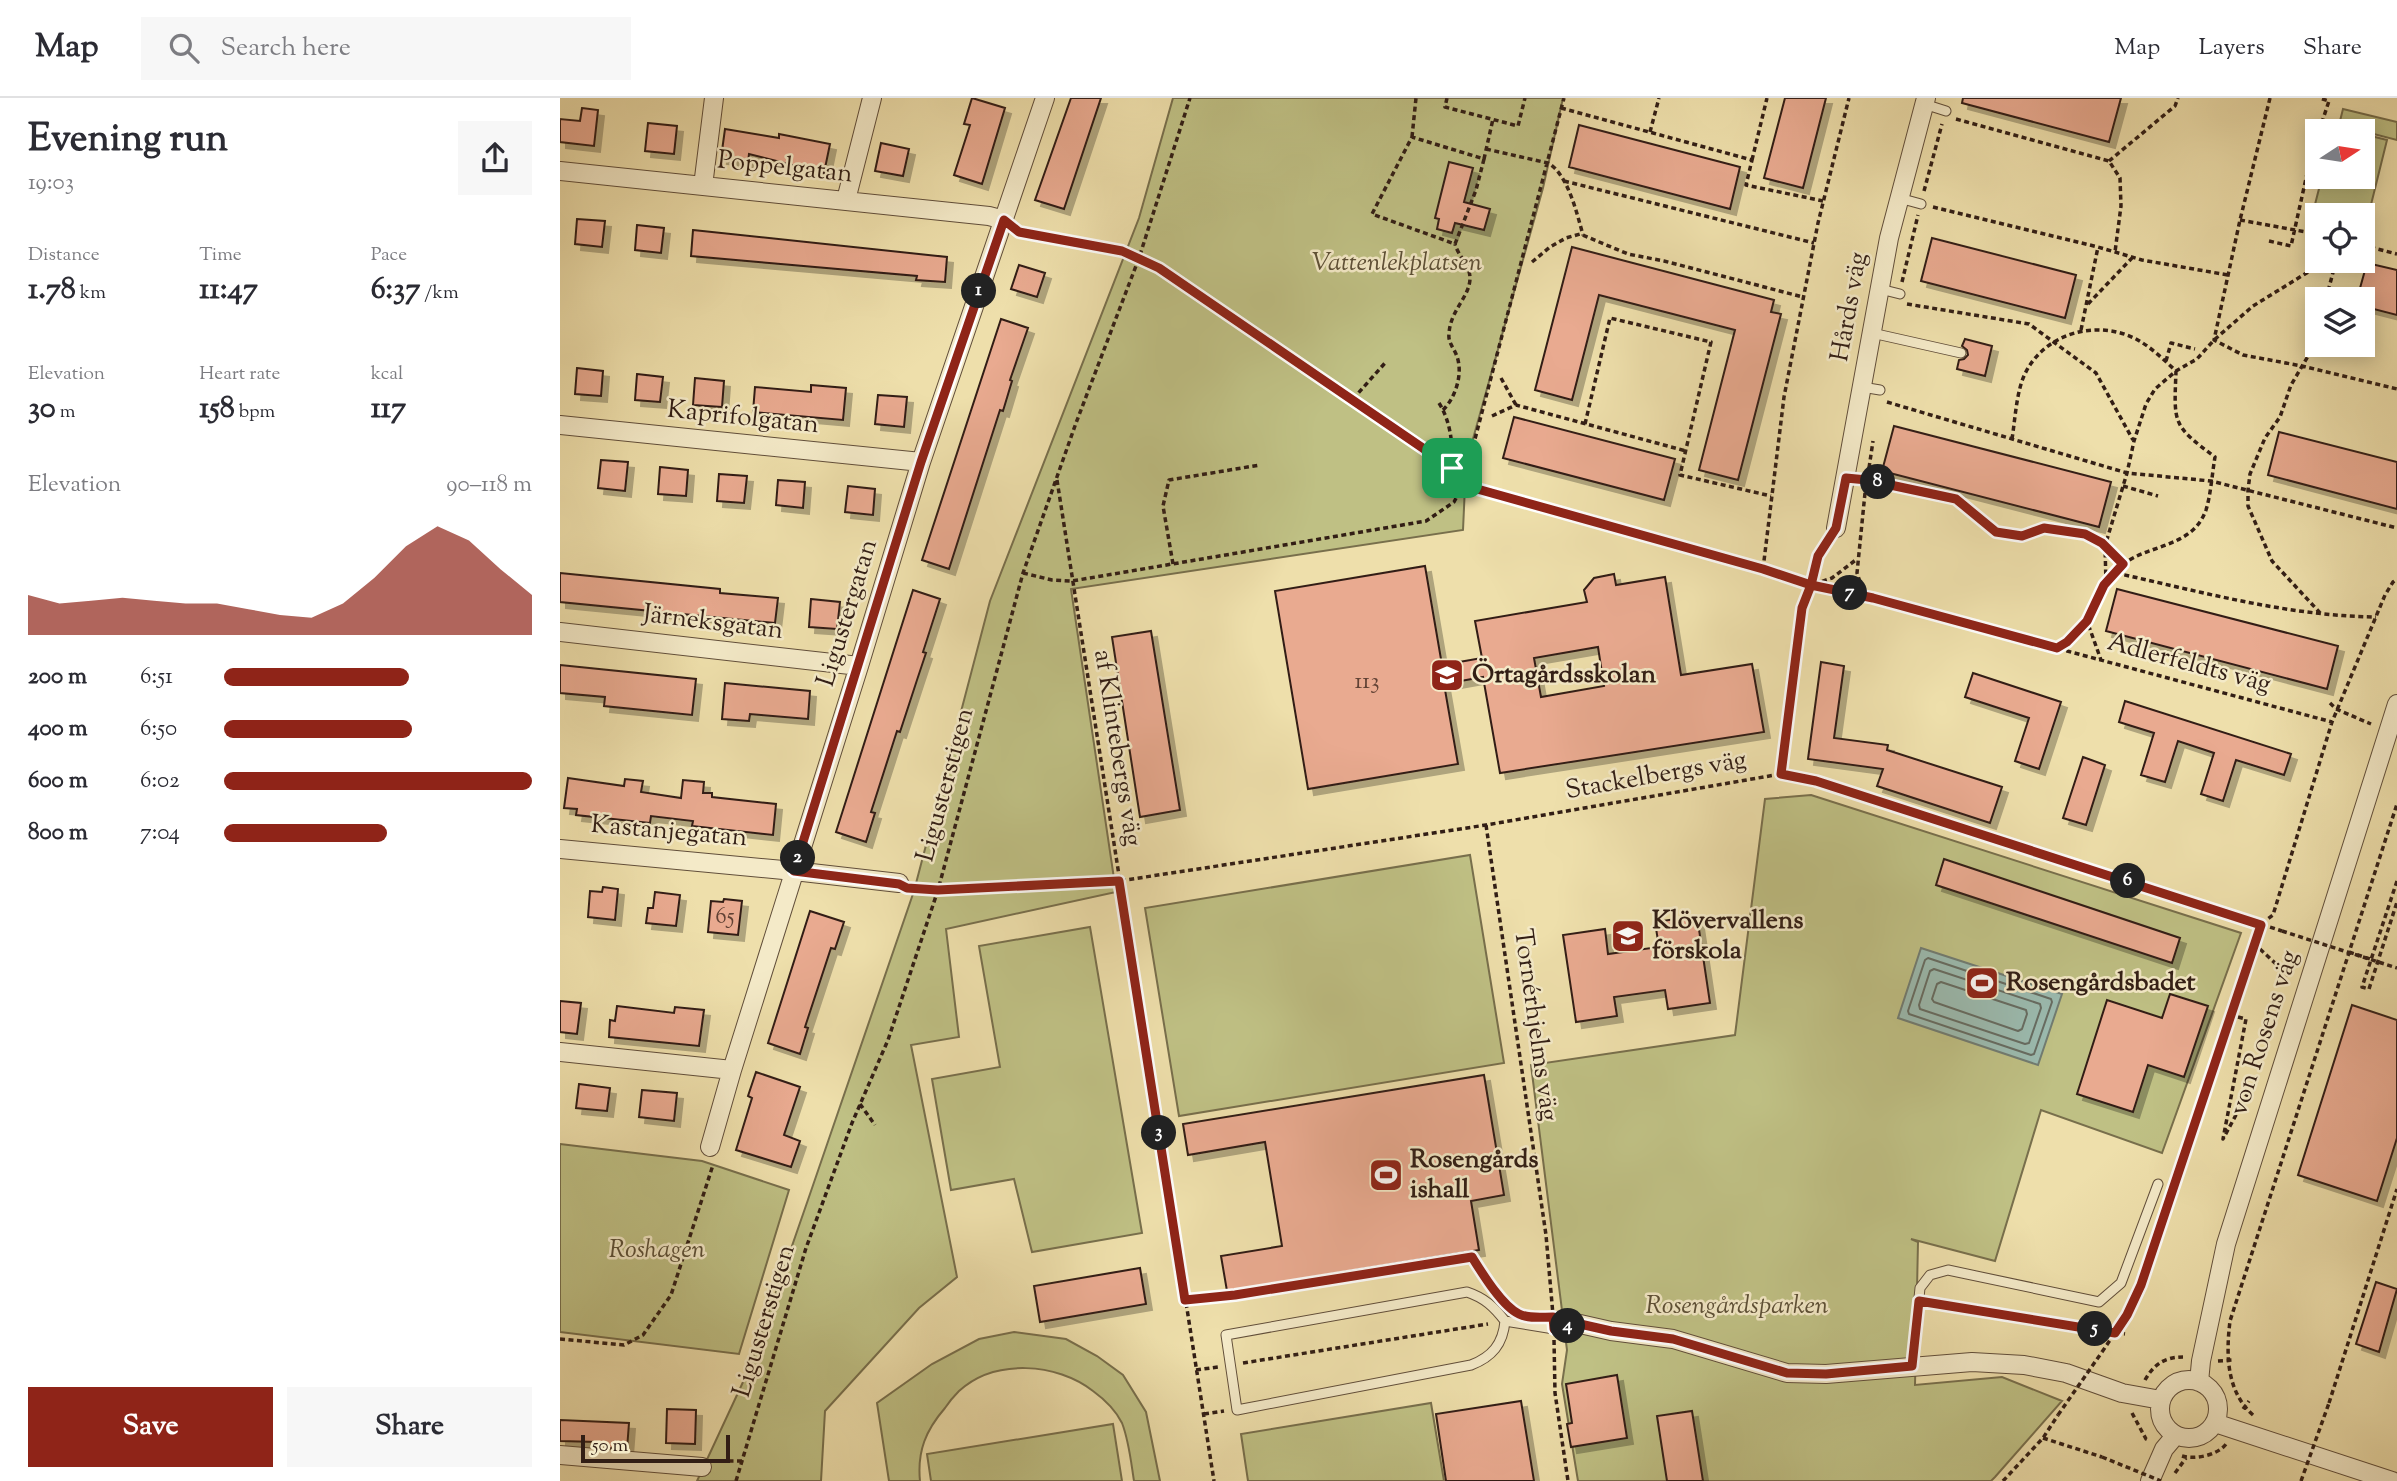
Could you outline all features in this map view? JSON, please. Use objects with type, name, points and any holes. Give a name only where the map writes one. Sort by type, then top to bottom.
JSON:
[{"type":"street","points":[[703,186],[714,98]]},
{"type":"street","points":[[846,200],[872,98]]},
{"type":"street","name":"Ligustergatan","points":[[710,1147],[921,462],[1045,98]]},
{"type":"street","name":"Hårds väg","points":[[1836,528],[1880,289],[1899,198],[1925,101]]},
{"type":"street","name":"Poppelgatan","points":[[560,171],[846,200],[1004,220]]},
{"type":"street","name":"Kaprifolgatan","points":[[560,425],[921,462]]},
{"type":"street","name":"Järneksgatan","points":[[560,632],[859,666]]},
{"type":"street","name":"von Rosens väg","points":[[2199,1382],[2226,1244],[2393,733],[2397,704]]},
{"type":"street","name":"Kastanjegatan","points":[[560,849],[794,871],[899,884]]},
{"type":"street","points":[[560,1052],[732,1070]]},
{"type":"street","points":[[1580,1324],[1673,1339],[1787,1373],[1826,1374],[1972,1362],[2024,1365],[2066,1373],[2122,1394],[2161,1400]]},
{"type":"street","points":[[2150,1481],[2170,1443],[2167,1429],[2161,1420],[2161,1400],[2172,1385],[2180,1381],[2199,1382],[2214,1395],[2218,1414],[2215,1423],[2197,1438],[2170,1443]]},
{"type":"street","points":[[2215,1423],[2392,1481]]},
{"type":"street","points":[[560,1455],[702,1467]]},
{"type":"lane","points":[[1925,101],[1948,114]]},
{"type":"lane","points":[[1899,198],[1921,204]]},
{"type":"lane","points":[[1880,289],[1899,298]]},
{"type":"lane","points":[[1872,332],[1961,353]]},
{"type":"lane","points":[[1862,387],[1880,395]]},
{"type":"lane","points":[[1846,478],[1867,480]]},
{"type":"lane","points":[[1912,1366],[1920,1288],[1930,1275],[1948,1270],[2099,1301],[2121,1283],[2158,1184]]},
{"type":"lane","points":[[1467,1292],[1480,1296],[1494,1307],[1505,1321],[1504,1336],[1496,1349],[1485,1360],[1471,1365],[1237,1410],[1231,1365],[1226,1335],[1467,1292]]},
{"type":"lane","points":[[1505,1321],[1554,1329],[1580,1324]]},
{"type":"path","name":"Ligusterstigen","points":[[736,1481],[806,1248],[860,1104],[888,1040],[938,890],[1023,573],[1139,258],[1190,98]]},
{"type":"path","points":[[1416,98],[1412,137],[1371,214],[1455,244]]},
{"type":"path","points":[[1447,98],[1444,107],[1518,125],[1525,98]]},
{"type":"path","points":[[1023,573],[1052,580],[1072,581],[1426,521],[1454,502],[1463,485],[1564,98]]},
{"type":"path","points":[[1650,132],[1658,98]]},
{"type":"path","points":[[1767,98],[1746,184],[1823,201]]},
{"type":"path","points":[[1763,569],[1784,397],[1823,201],[1849,98]]},
{"type":"path","points":[[2109,161],[2175,106],[2178,98]]},
{"type":"path","points":[[2214,340],[2270,98]]},
{"type":"path","points":[[2319,98],[2329,101],[2323,119]]},
{"type":"path","points":[[1561,108],[1752,160]]},
{"type":"path","points":[[1948,114],[2109,161],[2120,178],[2121,205],[2115,251]]},
{"type":"path","points":[[1443,410],[1452,402],[1459,365],[1449,341],[1452,317],[1465,296],[1470,280],[1468,269],[1455,244],[1476,190],[1493,119]]},
{"type":"path","points":[[1412,137],[1484,159]]},
{"type":"path","points":[[1486,149],[1557,167],[1575,207],[1583,235]]},
{"type":"path","points":[[1564,181],[1814,243]]},
{"type":"path","points":[[2269,240],[2291,246],[2305,184]]},
{"type":"path","points":[[1921,204],[2133,257],[2228,275]]},
{"type":"path","points":[[2240,219],[2305,232]]},
{"type":"path","points":[[1004,220],[1019,232],[1122,251],[1159,268],[1452,468],[1463,485]]},
{"type":"path","points":[[1532,262],[1566,238],[1583,235],[1628,254],[1803,298]]},
{"type":"path","points":[[2081,331],[2098,247]]},
{"type":"path","points":[[2375,248],[2397,254]]},
{"type":"path","points":[[2086,306],[2133,257]]},
{"type":"path","points":[[2106,584],[2105,546],[2134,441],[2146,404],[2155,389],[2176,371],[2197,359],[2214,340],[2253,306],[2307,273]]},
{"type":"path","points":[[1899,298],[2029,324],[2096,373],[2134,441]]},
{"type":"path","points":[[1585,424],[1610,318],[1711,342],[1680,475],[1771,496]]},
{"type":"path","points":[[2012,439],[2022,380],[2035,359],[2054,341],[2081,331],[2108,331],[2132,337],[2155,351],[2176,371],[2177,424],[2215,457],[2205,512],[2191,531],[2171,544],[2123,564],[2106,584],[2087,621],[2067,642],[2057,648]]},
{"type":"path","points":[[2214,340],[2243,355],[2397,389]]},
{"type":"path","points":[[2166,362],[2171,343],[2195,349]]},
{"type":"path","points":[[2307,357],[2291,385],[2280,417],[2265,438],[2250,474],[2248,506],[2272,561],[2322,615]]},
{"type":"path","points":[[1353,400],[1385,363]]},
{"type":"path","points":[[1502,378],[1516,405]]},
{"type":"path","points":[[1880,395],[2012,439],[2127,473],[2211,481],[2397,528]]},
{"type":"path","points":[[1439,403],[1448,421],[1452,468]]},
{"type":"path","points":[[1492,416],[1516,405],[1686,451]]},
{"type":"path","points":[[1172,564],[1163,506],[1168,480],[1260,465]]},
{"type":"path","name":"af Klintebergs väg","points":[[1056,478],[1214,1481]]},
{"type":"path","points":[[1867,480],[1956,499],[1996,532],[2022,536],[2044,528],[2085,534],[2105,546],[2123,564]]},
{"type":"path","name":"Adlerfeldts väg","points":[[1463,485],[1763,569],[1849,596],[2057,648],[2332,722]]},
{"type":"path","points":[[2123,486],[2158,496]]},
{"type":"path","points":[[1781,774],[1802,608],[1818,556],[1836,528]]},
{"type":"path","points":[[1811,585],[1832,578],[1857,559]]},
{"type":"path","points":[[2115,573],[2322,615],[2376,617]]},
{"type":"path","points":[[2003,1481],[2043,1438],[2127,1315],[2141,1285],[2261,925],[2273,915],[2336,709],[2385,595],[2397,579]]},
{"type":"path","points":[[1849,596],[1851,583]]},
{"type":"path","points":[[2087,621],[2101,660]]},
{"type":"path","points":[[2330,703],[2336,709],[2393,733]]},
{"type":"path","name":"Stackelbergs väg","points":[[899,884],[907,888],[938,890],[1119,881],[1486,825],[1781,774],[1816,781],[2397,968]]},
{"type":"path","points":[[2257,1418],[2244,1407],[2227,1362],[2230,1321],[2397,804]]},
{"type":"path","name":"Tornérhjelms väg","points":[[1486,825],[1546,1235],[1554,1329],[1555,1393],[1568,1481]]},
{"type":"path","points":[[2397,881],[2362,986],[2369,989],[2397,902]]},
{"type":"path","points":[[2260,949],[2287,975]]},
{"type":"path","points":[[2348,952],[2370,959]]},
{"type":"path","points":[[2238,1017],[2246,1019],[2223,1139],[2250,1089]]},
{"type":"path","points":[[860,1104],[875,1125]]},
{"type":"path","points":[[560,1339],[624,1345],[643,1335],[671,1295],[715,1161],[710,1147]]},
{"type":"path","points":[[2301,1481],[2329,1403],[2397,1189]]},
{"type":"path","points":[[1185,1300],[1235,1295],[1472,1257],[1496,1291]]},
{"type":"path","points":[[1919,1301],[2125,1334]]},
{"type":"path","points":[[1196,1370],[1505,1321]]},
{"type":"path","points":[[2186,1458],[2170,1443],[2146,1439],[2131,1415],[2137,1396],[2151,1370],[2167,1358],[2227,1362],[2233,1360]]},
{"type":"path","points":[[2169,1481],[2186,1458],[2209,1455],[2223,1448],[2249,1401]]},
{"type":"path","points":[[1203,1414],[1237,1410]]},
{"type":"path","points":[[2043,1438],[2102,1457],[2161,1481]]},
{"type":"path","points":[[2313,1439],[2325,1442]]},
{"type":"green space","name":"Vattenlekplatsen","points":[[1173,98],[1563,98],[1543,188],[1466,464],[1463,530],[1071,589],[1116,892],[946,929],[959,1037],[911,1045],[957,1277],[919,1308],[825,1411],[821,1481],[697,1481],[750,1367],[810,1194],[914,891],[990,601],[1139,218]]},
{"type":"green space","points":[[2343,109],[2397,122],[2397,140],[2375,134],[2375,119],[2340,119]]},
{"type":"green space","points":[[2375,137],[2387,140],[2375,188]]},
{"type":"green space","points":[[2319,189],[2375,189],[2371,203],[2315,203]]},
{"type":"green space","name":"Rosengårdsparken","points":[[1811,795],[2241,933],[2162,1153],[2041,1110],[1995,1261],[1911,1239],[1918,1242],[1915,1385],[2002,1377],[2062,1401],[1991,1481],[1578,1481],[1562,1384],[1567,1350],[1531,1065],[1735,1035],[1765,799]]},
{"type":"green space","points":[[1470,855],[1504,1063],[1179,1116],[1145,908]]},
{"type":"green space","points":[[1090,927],[1142,1233],[1032,1252],[1014,1179],[951,1190],[932,1079],[1000,1067],[979,946]]},
{"type":"green space","name":"Roshagen","points":[[560,1144],[702,1161],[789,1190],[739,1354],[560,1332]]},
{"type":"green space","points":[[1014,1332],[1066,1339],[1097,1356],[1123,1375],[1146,1412],[1160,1481],[1134,1481],[1122,1423],[1093,1391],[1062,1375],[1026,1368],[990,1373],[959,1391],[938,1416],[924,1442],[920,1460],[920,1481],[889,1481],[877,1403],[932,1364],[979,1339]]},
{"type":"green space","points":[[1431,1403],[1444,1481],[1248,1481],[1241,1434]]},
{"type":"green space","points":[[1113,1424],[1122,1481],[931,1481],[927,1454]]},
{"type":"water","points":[[1921,948],[2062,994],[2038,1065],[1898,1018]]},
{"type":"building","points":[[972,98],[1005,108],[982,184],[954,175],[970,125],[964,124]]},
{"type":"building","points":[[1071,98],[1101,98],[1064,209],[1035,200]]},
{"type":"building","points":[[1785,98],[1826,98],[1803,188],[1764,178]]},
{"type":"building","points":[[1963,98],[2121,98],[2109,142],[1962,103]]},
{"type":"building","points":[[582,108],[598,110],[594,146],[560,142],[560,119],[580,121]]},
{"type":"building","points":[[648,123],[677,126],[674,154],[645,151]]},
{"type":"building","points":[[1579,125],[1740,167],[1730,209],[1569,167]]},
{"type":"building","points":[[725,129],[779,138],[779,134],[830,144],[824,173],[749,154],[748,162],[721,158]]},
{"type":"building","points":[[881,143],[909,149],[903,176],[875,171]]},
{"type":"building","points":[[1449,162],[1473,168],[1464,202],[1490,209],[1484,230],[1455,223],[1452,233],[1437,229],[1439,219],[1435,218]]},
{"type":"building","points":[[577,219],[605,221],[602,247],[575,244]]},
{"type":"building","points":[[637,225],[664,228],[661,253],[635,250]]},
{"type":"building","points":[[693,230],[947,257],[945,282],[916,280],[917,276],[691,256]]},
{"type":"building","points":[[1932,238],[2076,275],[2065,318],[1921,281]]},
{"type":"building","points":[[1572,247],[1774,300],[1771,312],[1781,314],[1738,480],[1699,470],[1735,330],[1599,295],[1572,400],[1535,390]]},
{"type":"building","points":[[1019,265],[1045,273],[1037,297],[1011,289]]},
{"type":"building","points":[[2375,265],[2397,270],[2397,315],[2375,309],[2375,287],[2360,287],[2364,273],[2375,273]]},
{"type":"building","points":[[1001,319],[1028,328],[949,569],[922,560]]},
{"type":"building","points":[[1965,339],[1992,346],[1985,376],[1957,369],[1959,360],[1968,355],[1962,346]]},
{"type":"building","points":[[577,368],[603,371],[601,396],[575,394]]},
{"type":"building","points":[[637,374],[663,377],[660,402],[635,400]]},
{"type":"building","points":[[695,378],[724,381],[722,407],[693,405]]},
{"type":"building","points":[[811,385],[846,388],[843,420],[753,412],[755,387],[811,392]]},
{"type":"building","points":[[878,395],[907,397],[904,427],[875,424]]},
{"type":"building","points":[[1514,417],[1675,459],[1664,500],[1503,458]]},
{"type":"building","points":[[1894,426],[2111,482],[2099,527],[1882,471]]},
{"type":"building","points":[[2279,432],[2397,462],[2397,509],[2268,475]]},
{"type":"building","points":[[601,460],[628,462],[625,491],[598,488]]},
{"type":"building","points":[[660,467],[688,470],[686,496],[658,494]]},
{"type":"building","points":[[719,474],[747,476],[744,503],[717,501]]},
{"type":"building","points":[[778,480],[805,482],[803,508],[776,505]]},
{"type":"building","points":[[848,486],[875,489],[873,515],[845,512]]},
{"type":"building","points":[[1425,566],[1442,665],[1482,658],[1475,621],[1587,602],[1584,590],[1594,578],[1614,574],[1616,585],[1665,577],[1681,675],[1752,664],[1764,732],[1500,773],[1483,677],[1444,684],[1458,764],[1308,789],[1275,591]],"holes":[[[1598,647],[1604,686],[1541,697],[1534,658]]]},
{"type":"building","points":[[560,573],[720,589],[720,593],[778,598],[775,623],[560,602]]},
{"type":"building","points":[[2117,589],[2338,646],[2327,689],[2106,631]]},
{"type":"building","points":[[913,590],[940,599],[923,652],[926,653],[871,812],[875,813],[866,842],[836,832]]},
{"type":"building","points":[[811,599],[840,602],[837,629],[809,627]]},
{"type":"building","points":[[1151,631],[1180,810],[1140,817],[1112,637]]},
{"type":"building","points":[[1821,662],[1844,666],[1834,738],[1888,745],[1887,750],[2002,787],[1990,823],[1877,786],[1883,769],[1808,759]]},
{"type":"building","points":[[560,665],[696,679],[692,715],[604,706],[605,697],[560,693]]},
{"type":"building","points":[[1973,673],[2061,702],[2039,769],[2015,761],[2029,718],[1965,697]]},
{"type":"building","points":[[725,683],[810,691],[808,719],[750,714],[749,721],[722,719]]},
{"type":"building","points":[[2125,701],[2291,754],[2284,775],[2236,760],[2223,801],[2201,794],[2214,753],[2178,741],[2165,782],[2141,775],[2154,733],[2119,722]]},
{"type":"building","points":[[2083,757],[2105,765],[2086,825],[2063,818]]},
{"type":"building","points":[[568,778],[624,786],[625,779],[643,781],[641,792],[681,798],[683,780],[704,782],[703,793],[712,793],[712,797],[776,804],[773,835],[692,826],[693,821],[651,816],[650,823],[576,815],[577,809],[564,808]]},
{"type":"building","points":[[1944,859],[2180,938],[2172,963],[1936,885]]},
{"type":"building","points":[[603,887],[618,889],[615,920],[588,917],[590,891],[602,892]]},
{"type":"building","points":[[655,892],[680,895],[676,926],[646,923],[648,908],[653,908]]},
{"type":"building","points":[[724,899],[742,901],[738,935],[708,932],[711,901],[723,902]]},
{"type":"building","points":[[810,911],[844,922],[835,949],[831,948],[805,1027],[808,1028],[800,1054],[768,1043]]},
{"type":"building","points":[[1697,916],[1710,1003],[1668,1009],[1665,990],[1614,997],[1617,1016],[1576,1022],[1563,935],[1605,929],[1608,954],[1659,947],[1655,922]]},
{"type":"building","points":[[2170,994],[2208,1006],[2184,1077],[2148,1065],[2133,1112],[2077,1094],[2107,1000],[2162,1018]]},
{"type":"building","points":[[560,1001],[581,1003],[577,1034],[560,1032]]},
{"type":"building","points":[[2352,1005],[2397,1020],[2397,1138],[2377,1201],[2298,1175]]},
{"type":"building","points":[[617,1006],[674,1013],[675,1007],[704,1010],[699,1046],[609,1037],[610,1020],[615,1021]]},
{"type":"building","points":[[756,1072],[800,1087],[784,1135],[800,1141],[791,1167],[736,1150],[752,1098],[748,1096]]},
{"type":"building","name":"Rosengårds ishall","points":[[1484,1075],[1504,1195],[1471,1201],[1479,1250],[1227,1291],[1221,1256],[1282,1246],[1265,1142],[1188,1155],[1183,1124]]},
{"type":"building","points":[[579,1084],[610,1088],[607,1111],[576,1108]]},
{"type":"building","points":[[642,1090],[677,1093],[674,1121],[639,1117]]},
{"type":"building","points":[[1140,1268],[1146,1304],[1040,1322],[1034,1286]]},
{"type":"building","points":[[2376,1282],[2397,1289],[2379,1352],[2356,1344]]},
{"type":"building","points":[[1617,1375],[1627,1438],[1571,1447],[1567,1424],[1572,1423],[1566,1384]]},
{"type":"building","points":[[1521,1401],[1534,1481],[1446,1481],[1436,1414]]},
{"type":"building","points":[[667,1409],[696,1410],[695,1444],[666,1443]]},
{"type":"building","points":[[1692,1411],[1703,1481],[1667,1481],[1657,1416]]},
{"type":"building","points":[[560,1420],[629,1423],[627,1449],[597,1447],[597,1442],[560,1441]]},
{"type":"place","name":"Örtagårdsskolan","points":[[1447,675]]},
{"type":"place","name":"Klövervallens förskola","points":[[1628,936]]},
{"type":"place","name":"Rosengårdsbadet","points":[[1982,983]]},
{"type":"place","name":"Rosengårds ishall","points":[[1386,1175]]},
{"type":"route","points":[[1452,468],[1159,268],[1122,251],[1019,232],[1004,220],[921,462],[794,871],[938,890],[1119,881],[1185,1300],[1235,1295],[1472,1257],[1490,1286],[1510,1308],[1529,1317],[1553,1317],[1554,1329],[1580,1324],[1673,1339],[1787,1373],[1826,1374],[1912,1366],[1919,1301],[2115,1333],[2141,1285],[2261,925],[1816,781],[1781,774],[1802,608],[1811,585],[1873,598],[2057,648],[2067,642],[2087,621],[2104,585],[2123,564],[2102,543],[2085,534],[2044,528],[2022,536],[1996,532],[1956,499],[1846,478],[1836,528],[1818,556],[1811,585],[1763,569],[1463,485],[1452,468]]}]
